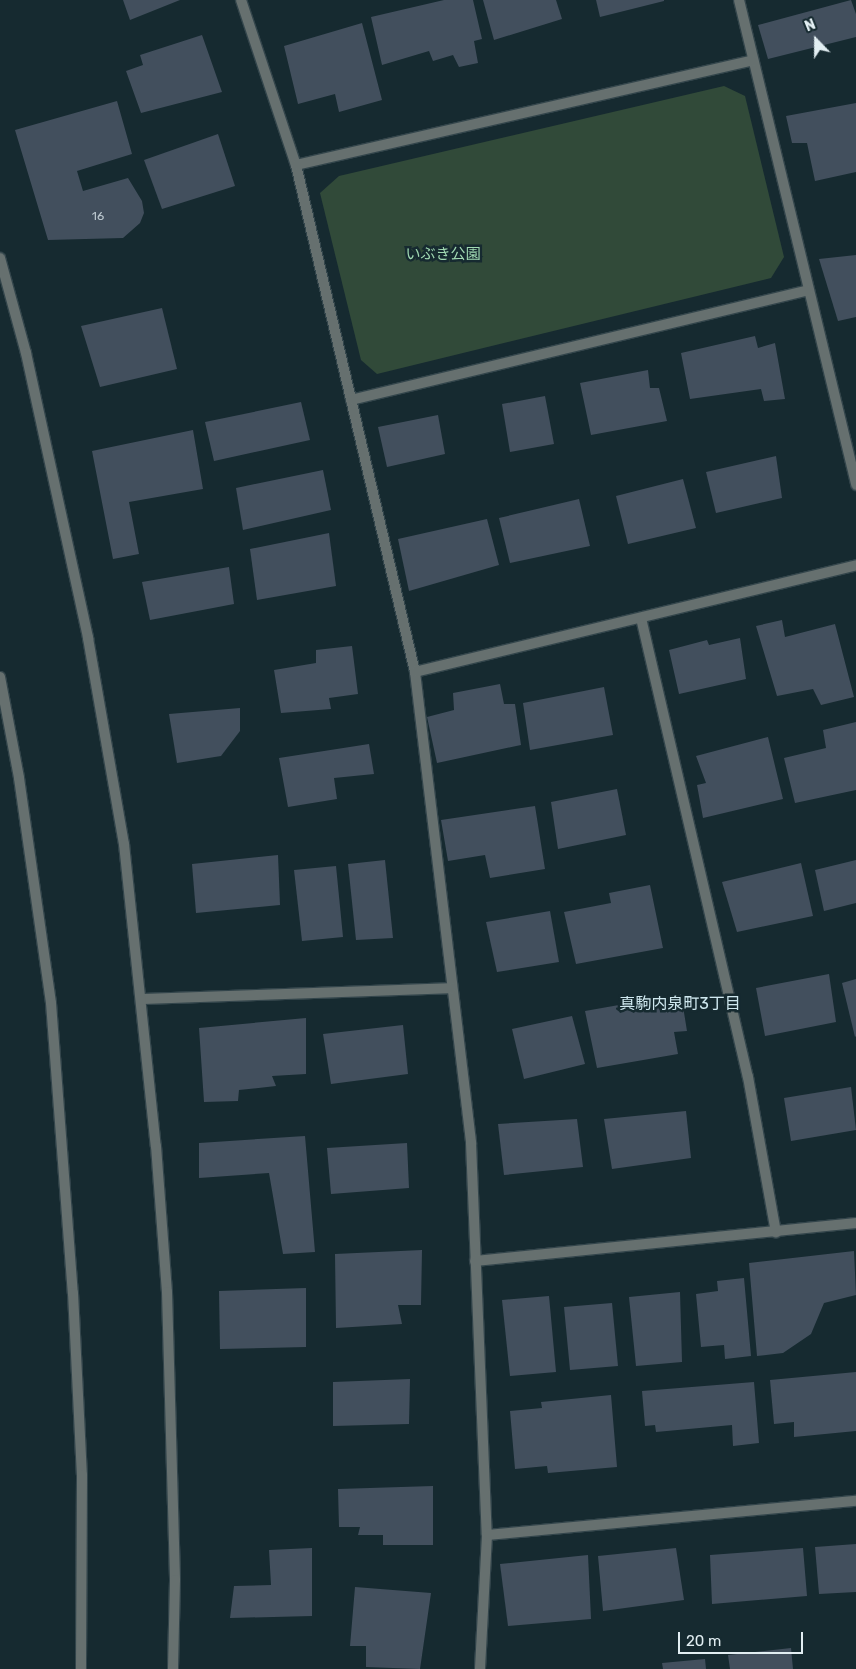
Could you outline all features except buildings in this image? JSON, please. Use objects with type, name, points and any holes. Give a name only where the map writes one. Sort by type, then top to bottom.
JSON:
[{"type":"street","points":[[240,0],[296,165],[415,672],[451,988],[471,1143],[487,1535],[480,1669]]},
{"type":"street","points":[[739,0],[856,485]]},
{"type":"street","points":[[296,165],[754,60]]},
{"type":"street","points":[[0,258],[26,353],[88,638],[124,844],[141,999],[167,1292],[175,1580],[173,1669]]},
{"type":"street","points":[[351,400],[808,290]]},
{"type":"street","points":[[415,672],[856,565]]},
{"type":"street","points":[[641,618],[748,1077],[776,1232]]},
{"type":"street","points":[[0,677],[19,778],[51,1003],[73,1293],[82,1475],[80,1669]]},
{"type":"street","points":[[141,999],[451,988]]},
{"type":"street","points":[[475,1261],[856,1223]]},
{"type":"street","points":[[487,1535],[856,1501]]},
{"type":"green space","name":"いぶき公園","points":[[724,86],[745,96],[784,257],[771,278],[377,374],[361,360],[320,193],[339,176]]},
{"type":"district","name":"真駒内泉町3丁目","points":[[680,1004]]}]
